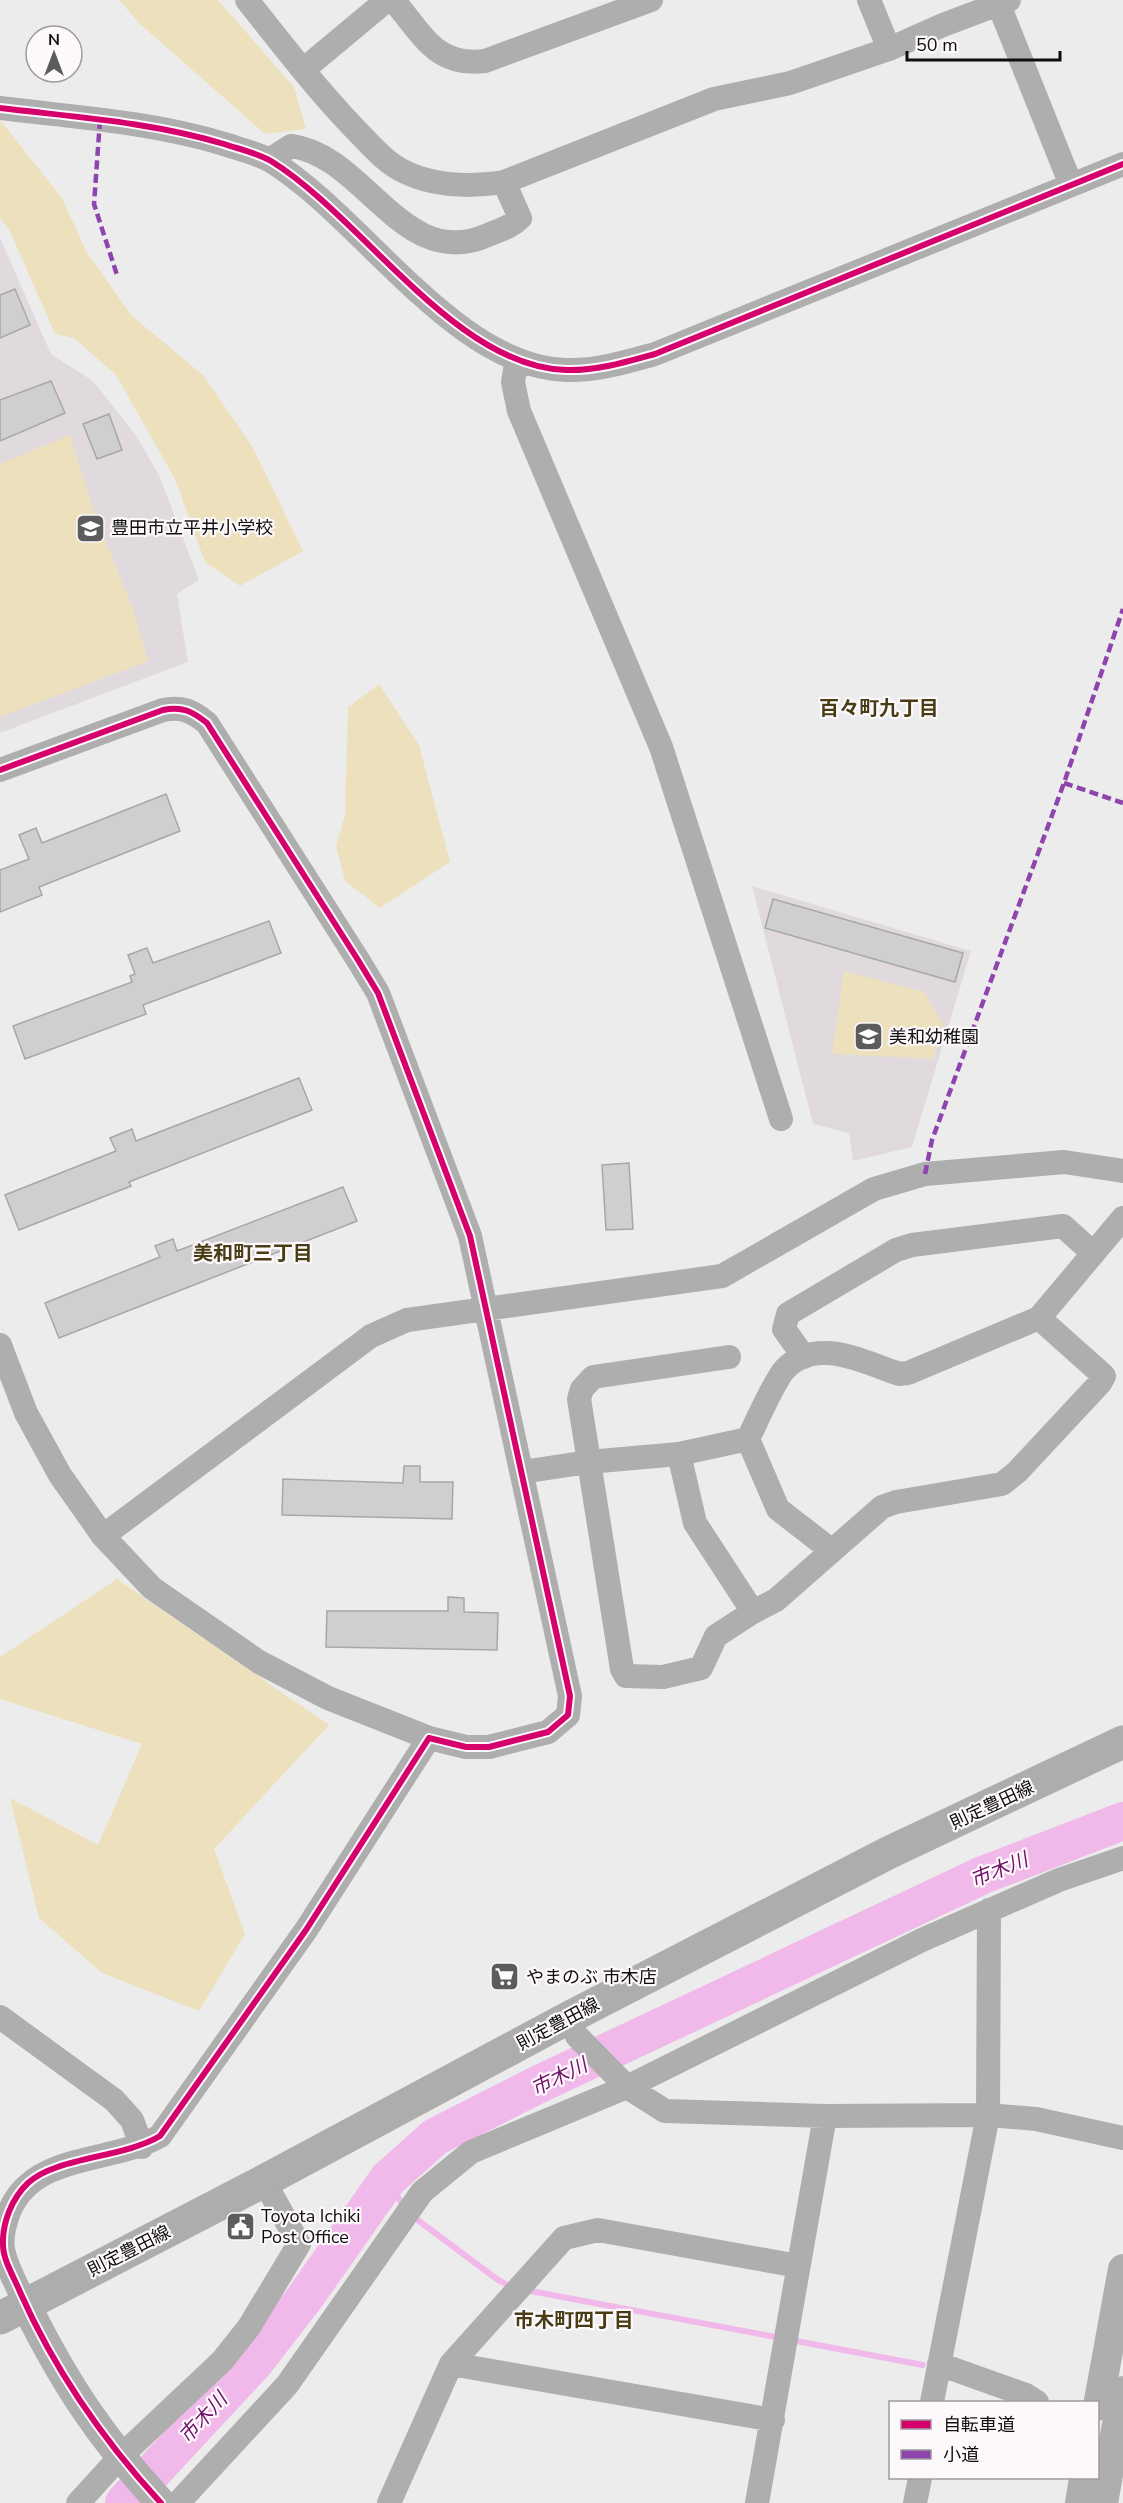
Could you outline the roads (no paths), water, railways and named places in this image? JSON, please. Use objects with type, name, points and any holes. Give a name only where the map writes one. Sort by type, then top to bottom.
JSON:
[{"type":"main road","name":"則定豊田線","points":[[13,2311],[264,2181],[572,2027],[888,1853],[1123,1742]]},
{"type":"street","points":[[247,0],[303,70],[382,157],[405,172],[452,185],[476,186],[504,182],[714,99],[790,83],[889,49],[1001,2],[1071,185]]},
{"type":"street","points":[[303,70],[387,0]]},
{"type":"street","points":[[393,0],[442,56],[460,63],[485,61],[651,0]]},
{"type":"street","points":[[869,0],[889,49]]},
{"type":"street","points":[[0,108],[158,128],[212,140],[269,160],[312,191],[461,329],[497,352],[566,370],[620,364],[646,356],[1123,164]]},
{"type":"street","points":[[269,160],[291,146],[305,148],[343,172],[426,237],[451,244],[472,243],[513,225],[520,218],[504,182]]},
{"type":"street","points":[[517,359],[513,382],[519,411],[660,747],[781,1119]]},
{"type":"street","points":[[0,770],[174,708],[185,709],[207,723],[378,993],[470,1236],[570,1696],[568,1715],[548,1732],[489,1747],[466,1747],[429,1738],[328,1698],[259,1662],[160,1595],[103,1536],[45,1451],[26,1413],[0,1345]]},
{"type":"street","points":[[103,1536],[371,1336],[407,1320],[722,1276],[874,1189],[925,1174],[1064,1162],[1123,1171]]},
{"type":"street","points":[[522,1472],[588,1462],[679,1454],[748,1439],[785,1370],[804,1356],[819,1352],[833,1353],[899,1374],[1039,1318],[1123,1218]]},
{"type":"street","points":[[804,1356],[784,1329],[788,1314],[896,1250],[912,1245],[1063,1226],[1093,1253]]},
{"type":"street","points":[[729,1357],[593,1377],[582,1389],[579,1399],[588,1462],[622,1670],[626,1676],[663,1677],[700,1668],[716,1636],[776,1600],[882,1507],[896,1502],[1002,1484],[1101,1383],[1104,1376],[1039,1318]]},
{"type":"street","points":[[748,1439],[778,1509],[831,1550]]},
{"type":"street","points":[[679,1454],[695,1523],[753,1612]]},
{"type":"street","points":[[161,2503],[120,2458],[57,2367],[13,2311],[3,2247],[4,2226],[17,2196],[29,2182],[45,2172],[142,2147],[160,2136],[286,1959],[429,1738]]},
{"type":"street","points":[[178,2503],[287,2385],[422,2192],[471,2152],[627,2087],[922,1940],[1059,1880],[1123,1858]]},
{"type":"street","points":[[932,2401],[988,2115],[989,1910]]},
{"type":"street","points":[[0,2017],[114,2100],[132,2120],[142,2147]]},
{"type":"street","points":[[572,2027],[627,2087],[665,2111],[825,2116],[988,2115],[1036,2119],[1123,2138]]},
{"type":"street","points":[[757,2503],[825,2116]]},
{"type":"street","points":[[78,2503],[120,2458],[222,2361],[249,2327],[299,2244],[264,2181]]},
{"type":"street","points":[[389,2503],[451,2364],[564,2238],[598,2230],[798,2266]]},
{"type":"street","points":[[1099,2401],[1123,2270]]},
{"type":"street","points":[[451,2364],[773,2420]]},
{"type":"street","points":[[939,2364],[1026,2395],[1034,2401]]},
{"type":"street","points":[[1103,2503],[1123,2391]]},
{"type":"street","points":[[915,2503],[920,2479]]},
{"type":"street","points":[[1080,2503],[1084,2479]]},
{"type":"waterway","name":"市木川","points":[[124,2503],[255,2362],[306,2296],[388,2179],[435,2137],[535,2086],[983,1875],[1123,1821]]},
{"type":"waterway","points":[[388,2179],[404,2208]]},
{"type":"waterway","points":[[411,2215],[498,2280],[512,2287]]},
{"type":"waterway","points":[[525,2290],[781,2338]]},
{"type":"waterway","points":[[791,2340],[923,2365]]},
{"type":"place","name":"豊田市立平井小学校","points":[[90,528]]},
{"type":"place","name":"美和幼稚園","points":[[868,1037]]},
{"type":"place","name":"やまのぶ 市木店","points":[[505,1977]]},
{"type":"place","name":"Toyota Ichiki Post Office","points":[[240,2226]]},
{"type":"district","name":"百々町九丁目","points":[[879,708]]},
{"type":"district","name":"美和町三丁目","points":[[253,1253]]},
{"type":"district","name":"市木町四丁目","points":[[574,2320]]}]
